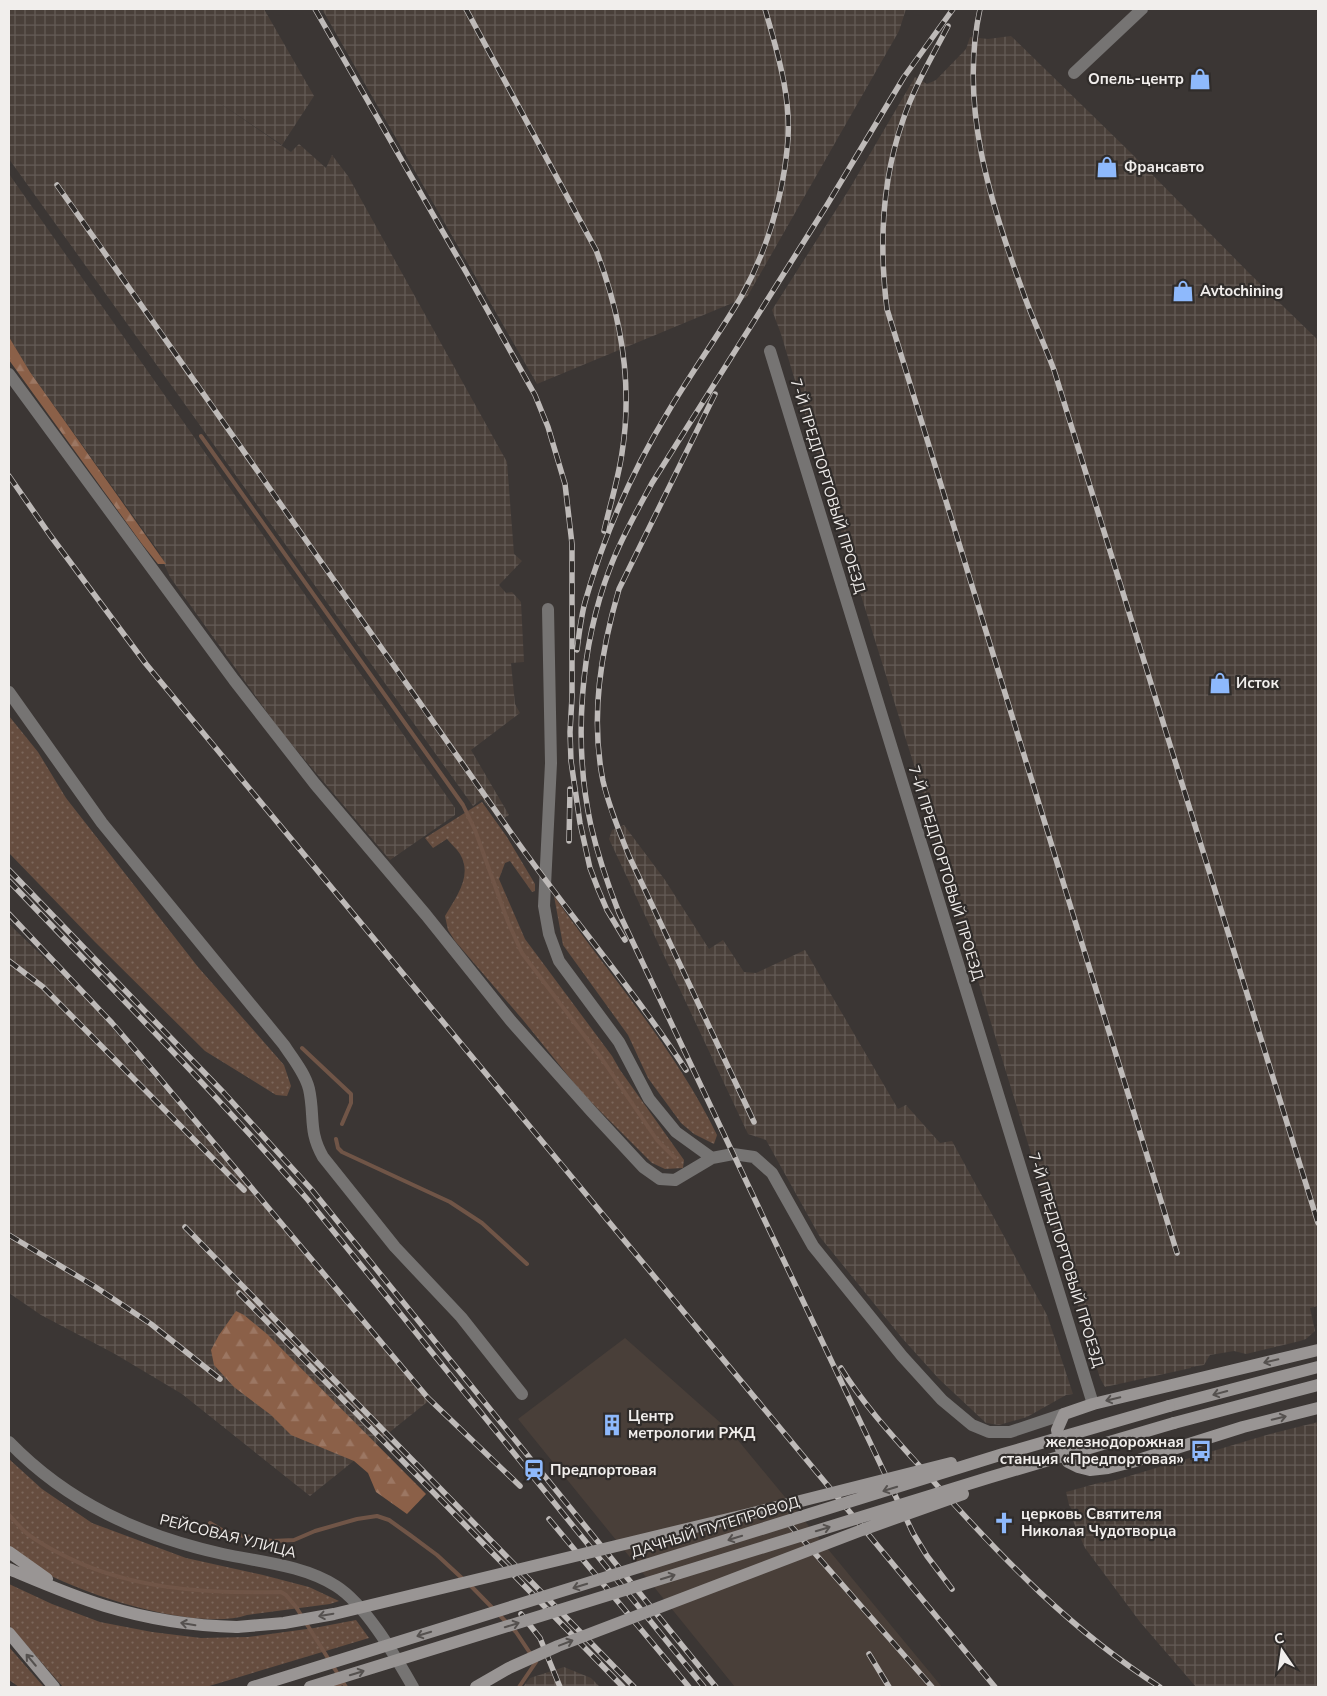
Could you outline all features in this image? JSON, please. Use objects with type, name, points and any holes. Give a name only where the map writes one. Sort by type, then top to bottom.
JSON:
[{"type":"main road","points":[[1318,1350],[1093,1404],[1064,1414],[1057,1430],[1061,1449],[1068,1462],[1090,1470],[1132,1462],[1243,1427],[1318,1408]]},
{"type":"main road","name":"ДАЧНЫЙ ПУТЕПРОВОД","points":[[252,1687],[1003,1454],[1188,1401],[1318,1367]]},
{"type":"main road","points":[[310,1687],[991,1477],[1193,1418],[1318,1385]]},
{"type":"main road","points":[[9,1569],[104,1606],[146,1617],[201,1626],[237,1627],[284,1623],[334,1614],[740,1516],[936,1466],[1003,1454]]},
{"type":"main road","points":[[476,1687],[509,1668],[558,1646],[862,1530],[964,1494],[991,1477]]},
{"type":"main road","points":[[9,1552],[67,1593]]},
{"type":"main road","points":[[9,1633],[54,1687]]},
{"type":"street","points":[[1074,73],[1142,9]]},
{"type":"street","name":"7-Й ПРЕДПОРТОВЫЙ ПРОЕЗД","points":[[770,351],[1093,1404]]},
{"type":"street","points":[[9,374],[136,550],[292,754],[426,915],[511,1021],[643,1167],[660,1179],[675,1180],[712,1158],[733,1154],[754,1157],[772,1173],[813,1246],[902,1356],[942,1400],[972,1425],[989,1432],[1010,1432],[1064,1414]]},
{"type":"street","points":[[548,609],[550,763],[544,906],[549,934],[559,961],[619,1042],[649,1099],[676,1132],[712,1158]]},
{"type":"street","points":[[9,692],[102,823],[284,1045],[303,1073],[311,1103],[312,1131],[323,1157],[395,1247],[461,1317],[522,1394]]},
{"type":"street","name":"РЕЙСОВАЯ УЛИЦА","points":[[9,1442],[46,1477],[80,1500],[116,1520],[174,1542],[308,1572],[336,1586],[351,1598],[367,1617],[413,1687]]},
{"type":"shaded area","points":[[9,9],[264,9],[314,96],[282,145],[205,93],[291,152],[299,144],[326,168],[332,155],[348,176],[507,462],[514,554],[522,561],[499,585],[506,593],[512,592],[521,602],[524,662],[511,663],[515,704],[520,713],[471,750],[509,815],[500,821],[482,799],[473,806],[9,159]]},
{"type":"shaded area","points":[[322,9],[906,9],[899,31],[747,297],[537,384]]},
{"type":"shaded area","points":[[1011,36],[1318,340],[1318,1306],[1310,1308],[1315,1331],[1306,1339],[1300,1341],[1246,1354],[1234,1351],[1210,1355],[1204,1365],[1105,1387],[1100,1378],[934,837],[933,826],[772,310],[850,188],[915,77],[927,84],[936,80],[966,49],[970,37],[988,39]]},
{"type":"shaded area","points":[[9,174],[455,808],[455,815],[390,860],[282,733],[170,577],[159,552],[30,372],[9,337]]},
{"type":"shaded area","points":[[9,716],[38,752],[66,798],[198,967],[284,1065],[291,1086],[287,1096],[276,1095],[205,1051],[9,853]]},
{"type":"shaded area","points":[[482,802],[507,837],[535,884],[535,891],[532,892],[510,861],[505,863],[499,879],[525,939],[612,1056],[684,1160],[683,1168],[665,1169],[652,1163],[582,1093],[523,1020],[455,941],[448,930],[445,916],[462,886],[465,870],[464,862],[459,852],[447,839],[433,848],[425,838]]},
{"type":"shaded area","points":[[624,825],[665,880],[709,949],[723,940],[744,972],[756,973],[805,950],[898,1109],[906,1105],[940,1143],[952,1141],[1047,1315],[1073,1394],[1066,1395],[1027,1417],[999,1425],[986,1423],[939,1379],[902,1338],[820,1237],[766,1140],[748,1134],[609,839],[612,830]]},
{"type":"shaded area","points":[[554,896],[682,1072],[717,1135],[714,1144],[694,1134],[681,1123],[648,1078],[628,1035],[563,945]]},
{"type":"shaded area","points":[[9,924],[88,1000],[431,1399],[310,1496],[182,1394],[115,1354],[41,1315],[9,1293]]},
{"type":"shaded area","points":[[625,1338],[732,1433],[942,1687],[735,1687],[518,1419]]},
{"type":"shaded area","points":[[1318,1422],[1318,1687],[1196,1687],[1140,1622],[1085,1548],[1073,1521],[1074,1513],[1069,1505],[1066,1492],[1116,1480],[1270,1434]]},
{"type":"shaded area","points":[[9,1459],[42,1489],[92,1523],[186,1558],[309,1587],[339,1601],[330,1604],[225,1619],[199,1618],[138,1607],[78,1588],[33,1566],[9,1547]]},
{"type":"shaded area","points":[[9,1584],[52,1604],[100,1622],[152,1632],[201,1638],[248,1637],[356,1620],[369,1638],[206,1687],[63,1687],[9,1625]]},
{"type":"shaded area","points":[[9,1647],[44,1687],[19,1687],[9,1680]]},
{"type":"shaded area","points":[[564,1667],[591,1678],[600,1687],[523,1687],[530,1678]]},
{"type":"green space","points":[[9,337],[30,372],[166,564],[158,564],[142,544],[9,360]]},
{"type":"green space","points":[[236,1311],[244,1315],[267,1334],[426,1494],[407,1514],[376,1492],[368,1473],[354,1461],[291,1435],[271,1415],[234,1387],[214,1365],[211,1350]]},
{"type":"waterway","points":[[201,436],[463,805],[475,830],[508,922],[522,953],[602,1059],[657,1140],[675,1158]]},
{"type":"waterway","points":[[302,1048],[351,1094],[351,1103],[342,1124]]},
{"type":"waterway","points":[[336,1139],[338,1148],[342,1152],[450,1202],[482,1223],[527,1264]]},
{"type":"waterway","points":[[9,1515],[24,1531],[40,1543],[83,1564],[110,1574],[166,1587],[194,1590],[281,1592],[296,1607],[346,1687]]},
{"type":"waterway","points":[[210,1523],[227,1533],[272,1541],[294,1540],[315,1531],[357,1519],[377,1516],[389,1520],[410,1535],[437,1555],[464,1580]]},
{"type":"waterway","points":[[470,1585],[516,1632],[536,1662],[519,1687]]},
{"type":"waterway","points":[[333,1687],[343,1683]]},
{"type":"railway","points":[[315,9],[535,395],[548,427],[565,484],[572,544],[572,697],[570,732],[571,761],[580,823],[590,868],[598,889],[607,910],[625,940]]},
{"type":"railway","points":[[466,9],[596,250],[612,299],[622,350],[626,401],[625,427],[620,463],[604,531]]},
{"type":"railway","points":[[577,650],[585,602],[610,528],[631,480],[668,412],[741,297],[758,262],[772,226],[785,169],[788,114],[783,78],[765,9]]},
{"type":"railway","points":[[952,1589],[927,1556],[913,1533],[619,913],[591,826],[585,795],[581,729],[582,696],[592,630],[600,598],[619,546],[652,483],[827,205],[904,77],[953,9]]},
{"type":"railway","points":[[980,9],[974,45],[973,81],[981,153],[989,188],[1011,258],[1054,370],[1318,1223]]},
{"type":"railway","points":[[948,26],[907,108],[891,166],[884,213],[883,237],[887,309],[1177,1253]]},
{"type":"railway","points":[[57,185],[514,837],[645,1011],[686,1070]]},
{"type":"railway","points":[[715,394],[619,589],[607,636],[599,684],[597,732],[603,781],[614,819],[629,856],[754,1122]]},
{"type":"railway","points":[[9,476],[50,535],[146,664],[995,1687]]},
{"type":"railway","points":[[569,841],[570,789]]},
{"type":"railway","points":[[9,870],[224,1093],[312,1190],[716,1687]]},
{"type":"railway","points":[[9,881],[198,1079],[308,1200],[704,1687]]},
{"type":"railway","points":[[9,914],[112,1023],[428,1398],[520,1486]]},
{"type":"railway","points":[[9,961],[43,987],[244,1190]]},
{"type":"railway","points":[[185,1227],[634,1687]]},
{"type":"railway","points":[[9,1235],[94,1286],[151,1324],[220,1379]]},
{"type":"railway","points":[[239,1293],[623,1687]]},
{"type":"railway","points":[[841,1368],[885,1427],[986,1539],[1068,1618],[1097,1642],[1160,1687]]},
{"type":"railway","points":[[549,1519],[689,1687]]},
{"type":"railway","points":[[790,1525],[932,1687]]},
{"type":"railway","points":[[521,1614],[540,1638],[560,1687]]},
{"type":"railway","points":[[869,1654],[889,1687]]},
{"type":"place","name":"Опель-центр","points":[[1200,79]]},
{"type":"place","name":"Франсавто","points":[[1107,167]]},
{"type":"place","name":"Avtochining","points":[[1183,291]]},
{"type":"place","name":"Исток","points":[[1220,683]]},
{"type":"place","name":"Центр метрологии РЖД","points":[[612,1425]]},
{"type":"place","name":"железнодорожная станция «Предпортовая»","points":[[1201,1451]]},
{"type":"place","name":"Предпортовая","points":[[534,1470]]},
{"type":"place","name":"церковь Святителя Николая Чудотворца","points":[[1004,1523]]}]
